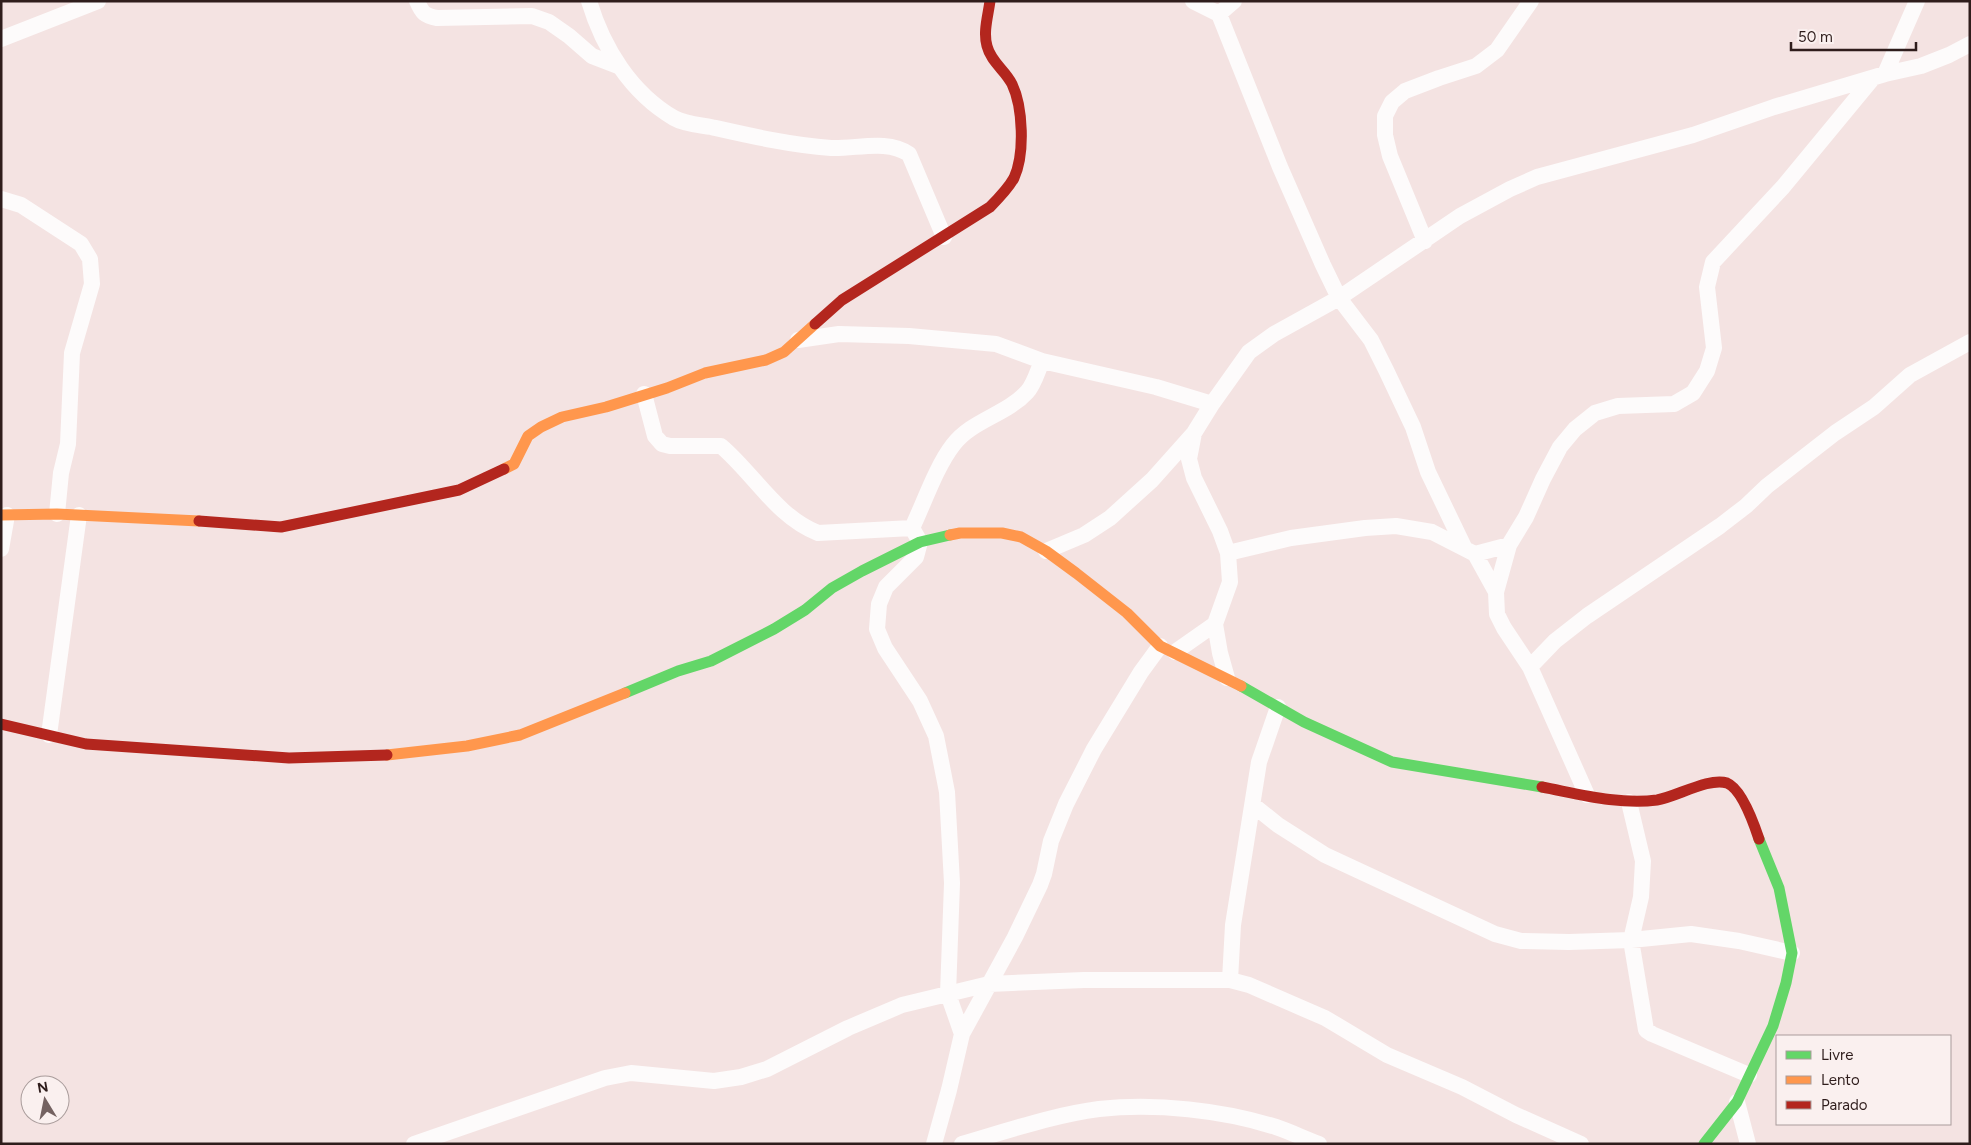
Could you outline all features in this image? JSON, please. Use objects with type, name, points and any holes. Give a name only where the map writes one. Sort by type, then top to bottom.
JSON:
[{"type":"street","points":[[1,38],[98,1]]},
{"type":"street","points":[[417,1],[421,11],[427,17],[532,16],[549,22],[592,56],[618,66]]},
{"type":"street","points":[[589,1],[595,22],[618,66],[654,104],[676,120],[756,138],[796,144],[833,148],[884,146],[901,148],[909,154],[944,237]]},
{"type":"street","points":[[1,549],[4,515],[57,514],[281,527],[459,490],[514,464],[528,436],[541,427],[562,417],[606,407],[667,388],[705,373],[766,360],[784,352],[842,300],[990,207],[1008,189],[1016,172],[1021,143],[1017,94],[1010,80],[992,61],[986,46],[990,1]]},
{"type":"street","points":[[1194,1],[1220,14],[1280,167],[1339,298],[1371,340],[1413,427],[1428,472],[1469,550],[1496,592]]},
{"type":"street","points":[[1220,14],[1234,1]]},
{"type":"street","points":[[1425,241],[1390,156],[1385,135],[1385,116],[1392,102],[1404,91],[1476,66],[1497,50],[1531,1]]},
{"type":"street","points":[[1587,795],[1530,667],[1497,614],[1496,592],[1509,545],[1526,517],[1556,455],[1576,429],[1595,413],[1618,406],[1674,404],[1693,393],[1707,371],[1714,348],[1707,287],[1713,262],[1783,187],[1879,76],[1917,1]]},
{"type":"street","points":[[1046,552],[1084,535],[1110,518],[1152,480],[1194,434],[1212,404],[1249,352],[1274,334],[1339,298],[1460,216],[1537,177],[1693,135],[1774,107],[1879,76],[1921,66],[1970,44]]},
{"type":"street","points":[[1,199],[21,205],[81,244],[90,259],[92,284],[72,353],[68,444],[61,474],[57,514]]},
{"type":"street","points":[[796,340],[839,334],[909,336],[996,344],[1042,361],[1156,387],[1212,404]]},
{"type":"street","points":[[1530,667],[1555,642],[1587,616],[1720,526],[1746,506],[1767,486],[1835,433],[1874,407],[1910,375],[1970,342]]},
{"type":"street","points":[[912,528],[936,476],[953,445],[974,426],[1009,407],[1028,391],[1042,361]]},
{"type":"street","points":[[644,394],[655,436],[662,444],[670,446],[721,446],[780,507],[803,527],[818,533],[912,528]]},
{"type":"street","points":[[1194,434],[1190,459],[1194,478],[1220,531],[1228,553],[1230,582],[1214,624],[1227,678]]},
{"type":"street","points":[[50,735],[79,515]]},
{"type":"street","points":[[1228,553],[1290,538],[1396,526],[1432,532],[1469,550],[1509,545]]},
{"type":"street","points":[[912,528],[920,542],[916,557],[886,587],[879,604],[877,629],[885,648],[920,701],[936,736],[947,792],[952,883],[948,994],[962,1034]]},
{"type":"street","points":[[1,724],[86,744],[289,758],[382,756],[467,746],[520,736],[678,671],[711,661],[774,629],[805,610],[832,588],[920,542],[960,533],[1002,533],[1022,537],[1046,552],[1127,613],[1168,649],[1227,678],[1278,708],[1342,740],[1392,762],[1630,802],[1658,800],[1718,781],[1730,784],[1751,818],[1779,888],[1792,953],[1786,983],[1772,1026],[1737,1102],[1704,1144]]},
{"type":"street","points":[[934,1144],[962,1034],[990,984],[1040,885],[1052,841],[1066,804],[1094,749],[1141,672],[1168,649],[1214,624]]},
{"type":"street","points":[[1230,980],[1233,925],[1259,762],[1278,708]]},
{"type":"street","points":[[1630,802],[1643,861],[1640,897],[1632,940],[1646,1030],[1749,1075]]},
{"type":"street","points":[[1253,805],[1278,825],[1325,855],[1495,934],[1521,941],[1632,940],[1692,934],[1739,941],[1792,953]]},
{"type":"street","points":[[414,1144],[605,1078],[631,1073],[714,1081],[741,1077],[767,1069],[848,1028],[902,1005],[990,984],[1084,980],[1230,980],[1249,985],[1325,1018],[1387,1056],[1462,1087],[1516,1115],[1581,1144]]},
{"type":"street","points":[[1737,1102],[1748,1144]]},
{"type":"street","points":[[962,1144],[1062,1116],[1099,1109],[1162,1107],[1211,1112],[1276,1127],[1319,1144]]},
{"type":"traffic: fast","points":[[625,693],[678,671],[711,661],[774,629],[805,610],[832,588],[862,571],[920,542],[950,535]]},
{"type":"traffic: fast","points":[[1241,686],[1304,722],[1392,762],[1542,787]]},
{"type":"traffic: fast","points":[[1704,1144],[1737,1102],[1773,1026],[1786,983],[1792,953],[1779,888],[1759,839]]},
{"type":"traffic: slow","points":[[504,469],[514,464],[528,436],[541,427],[562,417],[606,407],[667,388],[705,373],[766,360],[784,352],[815,324]]},
{"type":"traffic: slow","points":[[1,515],[57,514],[199,521]]},
{"type":"traffic: slow","points":[[950,535],[960,533],[1002,533],[1021,537],[1046,551],[1076,573],[1127,613],[1160,646],[1241,686]]},
{"type":"traffic: slow","points":[[387,755],[467,746],[520,735],[625,693]]},
{"type":"traffic: jam","points":[[815,324],[842,300],[990,207],[1014,178],[1020,156],[1020,118],[1016,94],[1012,84],[992,57],[987,46],[986,30],[990,1]]},
{"type":"traffic: jam","points":[[199,521],[281,527],[459,490],[504,469]]},
{"type":"traffic: jam","points":[[1,724],[86,744],[289,758],[387,755]]},
{"type":"traffic: jam","points":[[1542,787],[1599,798],[1643,801],[1665,798],[1711,783],[1727,783],[1738,792],[1751,816],[1759,839]]}]
